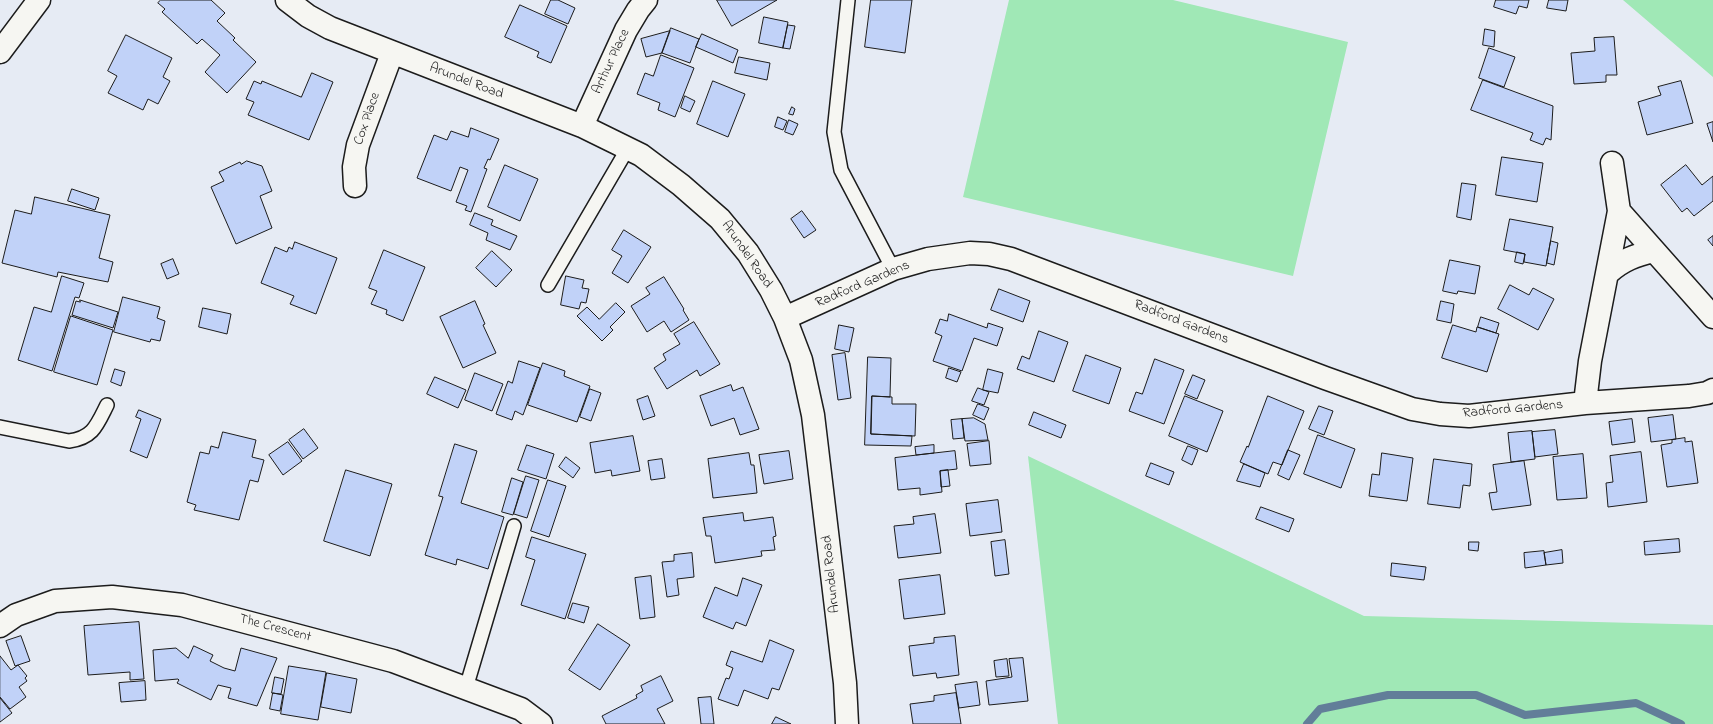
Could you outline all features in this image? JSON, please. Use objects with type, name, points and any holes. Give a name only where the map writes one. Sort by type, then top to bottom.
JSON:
[{"type":"street","points":[[0,52],[40,0]]},
{"type":"street","name":"Arundel Road","points":[[287,0],[308,16],[330,28],[582,126],[641,155],[681,185],[720,219],[748,253],[771,290],[785,318],[801,360],[814,415],[845,683],[847,724]]},
{"type":"street","name":"Arthur Place","points":[[582,126],[626,30],[646,0]]},
{"type":"street","name":"Cox Place","points":[[355,186],[354,167],[358,146],[392,53]]},
{"type":"street","points":[[1585,403],[1590,360],[1619,211],[1612,163]]},
{"type":"street","points":[[1619,211],[1713,318]]},
{"type":"street","points":[[1608,273],[1624,260],[1654,251]]},
{"type":"street","name":"Radford Gardens","points":[[785,318],[893,269],[928,259],[970,253],[989,254],[1011,259],[1317,375],[1412,409],[1440,414],[1469,416],[1585,403],[1689,396],[1707,393],[1713,390]]},
{"type":"street","name":"The Crescent","points":[[0,626],[16,616],[55,601],[112,598],[182,605],[393,661],[521,709],[541,724]]},
{"type":"lane","points":[[848,0],[834,132],[837,152],[841,170],[893,269]]},
{"type":"lane","points":[[548,286],[628,148]]},
{"type":"lane","points":[[0,427],[69,441],[76,440],[90,433],[97,425],[107,406]]},
{"type":"lane","points":[[466,688],[514,526]]},
{"type":"green space","points":[[1009,0],[1173,0],[1348,42],[1293,276],[963,197]]},
{"type":"green space","points":[[1623,0],[1713,0],[1713,77]]},
{"type":"green space","points":[[1028,456],[1364,616],[1713,625],[1713,724],[1058,724]]},
{"type":"building","points":[[161,0],[211,0],[225,13],[217,21],[235,38],[233,40],[256,62],[227,93],[205,72],[220,55],[202,39],[197,44],[162,12],[165,9],[158,3]]},
{"type":"building","points":[[551,0],[558,0],[575,8],[568,24],[545,14]]},
{"type":"building","points":[[717,0],[777,0],[732,26]]},
{"type":"building","points":[[871,0],[912,0],[905,53],[865,47]]},
{"type":"building","points":[[1496,0],[1529,0],[1527,8],[1519,6],[1516,14],[1494,7]]},
{"type":"building","points":[[1549,0],[1568,0],[1566,11],[1547,8]]},
{"type":"building","points":[[520,5],[567,26],[551,63],[537,57],[539,52],[505,37]]},
{"type":"building","points":[[764,17],[788,22],[783,48],[759,43]]},
{"type":"building","points":[[788,25],[795,26],[790,49],[783,48]]},
{"type":"building","points":[[671,28],[699,39],[690,63],[662,53]]},
{"type":"building","points":[[1485,29],[1495,31],[1494,47],[1483,45]]},
{"type":"building","points":[[670,31],[662,53],[646,57],[641,39]]},
{"type":"building","points":[[702,34],[738,50],[733,63],[696,47]]},
{"type":"building","points":[[126,35],[172,58],[163,77],[170,81],[158,104],[148,99],[143,110],[108,93],[117,76],[108,71]]},
{"type":"building","points":[[1614,37],[1617,75],[1606,75],[1606,82],[1574,84],[1571,53],[1595,51],[1594,38]]},
{"type":"building","points":[[1489,48],[1515,57],[1504,87],[1479,78]]},
{"type":"building","points":[[661,55],[694,68],[675,117],[658,110],[660,103],[637,94],[645,73],[653,76]]},
{"type":"building","points":[[739,57],[770,63],[767,80],[735,73]]},
{"type":"building","points":[[312,73],[333,82],[309,140],[248,115],[254,102],[246,99],[254,81],[261,84],[262,81],[301,97]]},
{"type":"building","points":[[1483,80],[1553,106],[1551,140],[1546,138],[1543,145],[1530,140],[1533,133],[1471,110]]},
{"type":"building","points":[[713,81],[745,94],[728,137],[697,124]]},
{"type":"building","points":[[1681,81],[1693,123],[1647,135],[1638,102],[1661,95],[1658,87]]},
{"type":"building","points":[[685,96],[695,101],[690,112],[681,108]]},
{"type":"building","points":[[792,107],[795,109],[793,115],[789,114]]},
{"type":"building","points":[[778,117],[787,121],[783,130],[775,127]]},
{"type":"building","points":[[789,120],[798,124],[793,135],[785,132]]},
{"type":"building","points":[[1713,122],[1713,142],[1707,124]]},
{"type":"building","points":[[471,128],[499,139],[490,160],[488,159],[484,168],[487,169],[471,212],[465,210],[467,206],[456,202],[468,170],[460,167],[451,191],[417,178],[434,135],[447,140],[451,131],[468,137]]},
{"type":"building","points":[[1502,157],[1543,163],[1537,202],[1496,195]]},
{"type":"building","points":[[247,161],[262,166],[272,191],[260,196],[272,228],[236,244],[211,187],[224,181],[219,172],[240,162],[241,164]]},
{"type":"building","points":[[505,165],[538,179],[520,221],[488,207]]},
{"type":"building","points":[[1686,165],[1702,185],[1713,176],[1713,201],[1694,216],[1687,208],[1682,212],[1661,185]]},
{"type":"building","points":[[1462,183],[1476,185],[1471,220],[1457,217]]},
{"type":"building","points":[[72,189],[99,198],[95,210],[68,201]]},
{"type":"building","points":[[35,197],[110,215],[99,258],[113,262],[108,282],[58,272],[57,277],[2,263],[15,210],[31,214]]},
{"type":"building","points":[[802,211],[816,230],[804,238],[791,219]]},
{"type":"building","points":[[475,213],[493,220],[491,225],[517,236],[510,250],[486,240],[488,233],[470,225]]},
{"type":"building","points":[[1510,219],[1553,227],[1546,266],[1524,262],[1525,254],[1504,250]]},
{"type":"building","points":[[624,230],[651,247],[628,283],[612,273],[622,256],[612,250]]},
{"type":"building","points":[[1713,236],[1713,246],[1708,240]]},
{"type":"building","points":[[1551,241],[1558,243],[1554,265],[1547,263]]},
{"type":"building","points":[[295,242],[337,258],[316,314],[290,304],[294,296],[261,283],[275,247],[287,252],[289,247],[292,249]]},
{"type":"building","points":[[384,250],[425,267],[403,321],[386,314],[387,310],[371,304],[377,291],[369,288]]},
{"type":"building","points":[[492,251],[512,270],[496,287],[476,268]]},
{"type":"building","points":[[1517,252],[1525,254],[1523,264],[1515,262]]},
{"type":"building","points":[[173,259],[179,274],[167,279],[161,264]]},
{"type":"building","points":[[1450,260],[1480,266],[1475,294],[1458,291],[1457,294],[1443,291]]},
{"type":"building","points":[[62,276],[84,283],[79,298],[75,297],[52,371],[18,360],[34,307],[51,312]]},
{"type":"building","points":[[566,276],[584,280],[582,288],[589,289],[586,303],[581,302],[579,309],[561,305]]},
{"type":"building","points":[[664,277],[684,309],[683,310],[689,320],[671,332],[664,321],[647,332],[631,306],[650,294],[646,288]]},
{"type":"building","points":[[1510,285],[1529,295],[1533,288],[1554,299],[1538,330],[1498,309]]},
{"type":"building","points":[[999,289],[1030,301],[1023,322],[991,310]]},
{"type":"building","points":[[123,297],[160,307],[157,318],[165,321],[160,341],[151,339],[150,342],[114,332]]},
{"type":"building","points":[[80,300],[118,312],[113,328],[72,315],[76,301],[80,302]]},
{"type":"building","points":[[475,301],[485,324],[483,325],[496,353],[463,368],[440,317]]},
{"type":"building","points":[[1441,301],[1454,304],[1451,323],[1437,320]]},
{"type":"building","points":[[616,303],[625,312],[610,327],[613,330],[602,341],[577,316],[587,307],[599,319]]},
{"type":"building","points":[[203,308],[231,314],[227,334],[199,327]]},
{"type":"building","points":[[949,314],[987,328],[988,323],[1003,328],[997,346],[974,338],[962,371],[933,361],[942,336],[935,333],[940,319],[947,321]]},
{"type":"building","points":[[71,316],[113,330],[97,385],[54,372]]},
{"type":"building","points":[[1481,317],[1499,323],[1496,333],[1478,327]]},
{"type":"building","points":[[694,322],[720,364],[700,376],[697,370],[667,389],[654,368],[666,360],[663,354],[680,344],[674,334]]},
{"type":"building","points":[[839,325],[854,328],[849,352],[835,349]]},
{"type":"building","points":[[1453,325],[1476,332],[1477,327],[1499,334],[1487,372],[1442,358]]},
{"type":"building","points":[[1039,331],[1068,342],[1054,382],[1017,369],[1022,356],[1029,359]]},
{"type":"building","points":[[845,353],[851,398],[838,400],[832,355]]},
{"type":"building","points":[[1086,355],[1121,368],[1109,404],[1073,391]]},
{"type":"building","points":[[868,357],[891,358],[890,397],[872,396],[871,434],[912,436],[911,446],[865,445]]},
{"type":"building","points":[[1155,359],[1184,370],[1164,424],[1129,411],[1136,392],[1142,394]]},
{"type":"building","points":[[519,361],[540,368],[523,415],[515,411],[512,420],[496,414],[508,381],[512,383]]},
{"type":"building","points":[[543,363],[565,371],[564,376],[590,386],[577,422],[528,405]]},
{"type":"building","points":[[949,368],[961,372],[957,382],[946,378]]},
{"type":"building","points":[[115,369],[125,372],[121,386],[111,382]]},
{"type":"building","points":[[988,369],[1003,373],[998,393],[983,390]]},
{"type":"building","points":[[475,373],[503,384],[492,411],[465,400]]},
{"type":"building","points":[[1193,375],[1205,380],[1197,399],[1185,394]]},
{"type":"building","points":[[435,377],[466,390],[458,408],[427,394]]},
{"type":"building","points":[[731,385],[733,391],[743,387],[759,429],[740,435],[734,418],[711,426],[700,396]]},
{"type":"building","points":[[978,388],[989,392],[984,405],[972,401]]},
{"type":"building","points":[[590,389],[601,393],[591,421],[580,417]]},
{"type":"building","points":[[648,396],[655,416],[643,420],[637,400]]},
{"type":"building","points":[[872,396],[892,397],[892,404],[916,404],[915,436],[871,434]]},
{"type":"building","points":[[1185,396],[1223,411],[1207,452],[1169,436]]},
{"type":"building","points":[[1268,396],[1304,411],[1282,465],[1273,462],[1268,474],[1240,462],[1247,446],[1248,447]]},
{"type":"building","points":[[978,404],[989,408],[984,420],[973,415]]},
{"type":"building","points":[[1319,406],[1333,411],[1324,435],[1309,429]]},
{"type":"building","points":[[139,410],[161,419],[147,458],[130,451],[141,419],[136,417]]},
{"type":"building","points":[[1034,412],[1066,425],[1061,438],[1029,425]]},
{"type":"building","points":[[1673,415],[1676,439],[1651,442],[1648,418]]},
{"type":"building","points":[[974,418],[985,424],[988,440],[965,441],[962,419]]},
{"type":"building","points":[[962,419],[964,438],[953,439],[951,420]]},
{"type":"building","points":[[1632,419],[1635,442],[1612,445],[1609,422]]},
{"type":"building","points":[[304,429],[318,448],[303,459],[289,440]]},
{"type":"building","points":[[1555,430],[1558,454],[1535,457],[1532,432]]},
{"type":"building","points":[[1532,431],[1535,459],[1511,462],[1508,433]]},
{"type":"building","points":[[223,432],[256,440],[252,457],[264,460],[258,482],[250,480],[239,520],[194,510],[196,505],[187,502],[200,452],[209,454],[211,446],[218,448]]},
{"type":"building","points":[[1318,435],[1355,449],[1341,488],[1304,474]]},
{"type":"building","points":[[633,436],[640,471],[612,476],[611,470],[595,473],[590,443]]},
{"type":"building","points":[[1685,438],[1685,442],[1692,441],[1698,483],[1667,487],[1661,445],[1672,443],[1672,440]]},
{"type":"building","points":[[989,441],[991,464],[970,466],[967,444]]},
{"type":"building","points":[[288,442],[302,461],[283,475],[269,455]]},
{"type":"building","points":[[455,444],[477,451],[461,503],[504,517],[488,569],[457,559],[456,565],[425,555],[443,497],[439,496]]},
{"type":"building","points":[[527,445],[554,454],[546,479],[518,470]]},
{"type":"building","points":[[934,445],[934,453],[916,455],[915,447]]},
{"type":"building","points":[[1188,446],[1198,450],[1192,465],[1182,460]]},
{"type":"building","points":[[1288,450],[1300,455],[1289,480],[1278,475]]},
{"type":"building","points":[[789,451],[793,479],[764,484],[759,455]]},
{"type":"building","points":[[955,451],[957,469],[940,471],[942,492],[920,495],[920,488],[898,490],[895,458]]},
{"type":"building","points":[[1641,452],[1647,502],[1608,507],[1606,483],[1613,482],[1610,456]]},
{"type":"building","points":[[749,453],[751,465],[754,465],[757,493],[713,498],[708,459]]},
{"type":"building","points":[[1382,453],[1413,458],[1407,501],[1369,496],[1372,474],[1379,475]]},
{"type":"building","points":[[1583,454],[1587,498],[1557,500],[1553,457]]},
{"type":"building","points":[[566,457],[580,468],[573,478],[559,467]]},
{"type":"building","points":[[662,459],[665,478],[651,480],[648,461]]},
{"type":"building","points":[[1434,459],[1472,464],[1470,486],[1463,485],[1460,508],[1428,504]]},
{"type":"building","points":[[1524,461],[1531,505],[1492,510],[1489,493],[1497,492],[1493,465]]},
{"type":"building","points":[[1151,463],[1174,472],[1169,485],[1146,476]]},
{"type":"building","points":[[1244,464],[1265,473],[1260,487],[1237,481]]},
{"type":"building","points":[[346,470],[392,484],[370,556],[324,541]]},
{"type":"building","points":[[948,470],[950,486],[941,487],[940,471]]},
{"type":"building","points":[[526,476],[539,480],[527,518],[514,514]]},
{"type":"building","points":[[512,478],[523,482],[513,515],[502,512]]},
{"type":"building","points":[[548,480],[566,486],[549,537],[531,531]]},
{"type":"building","points":[[998,500],[1002,532],[970,536],[966,504]]},
{"type":"building","points":[[1261,507],[1294,519],[1289,532],[1256,519]]},
{"type":"building","points":[[743,513],[744,521],[773,517],[776,536],[773,537],[775,550],[761,551],[762,556],[715,563],[711,536],[706,536],[703,518]]},
{"type":"building","points":[[935,514],[941,553],[898,558],[894,526],[914,524],[913,517]]},
{"type":"building","points":[[532,537],[586,554],[565,619],[521,605],[535,560],[526,557]]},
{"type":"building","points":[[1679,539],[1680,552],[1645,555],[1644,542]]},
{"type":"building","points":[[1005,540],[1009,574],[995,576],[991,542]]},
{"type":"building","points":[[1469,542],[1479,542],[1478,551],[1469,550]]},
{"type":"building","points":[[1562,550],[1563,563],[1546,565],[1544,553]]},
{"type":"building","points":[[1544,551],[1546,565],[1525,568],[1524,553]]},
{"type":"building","points":[[692,553],[694,577],[677,579],[679,595],[667,597],[662,562],[674,561],[674,555]]},
{"type":"building","points":[[1392,563],[1426,567],[1424,580],[1391,576]]},
{"type":"building","points":[[940,575],[945,614],[904,619],[899,580]]},
{"type":"building","points":[[651,576],[655,617],[640,619],[635,578]]},
{"type":"building","points":[[743,578],[762,585],[746,626],[736,622],[733,629],[703,617],[715,587],[737,596]]},
{"type":"building","points":[[573,603],[589,607],[584,623],[568,618]]},
{"type":"building","points":[[139,622],[144,679],[130,680],[130,672],[88,675],[84,626]]},
{"type":"building","points":[[598,624],[630,645],[600,690],[569,670]]},
{"type":"building","points":[[21,636],[30,661],[15,666],[6,641]]},
{"type":"building","points":[[955,636],[959,675],[937,678],[936,673],[913,676],[909,646],[934,643],[934,638]]},
{"type":"building","points":[[770,640],[794,650],[779,690],[772,688],[768,699],[744,690],[738,706],[718,699],[726,678],[729,679],[733,668],[726,665],[731,651],[762,662]]},
{"type":"building","points":[[194,646],[213,655],[210,661],[224,668],[235,671],[241,648],[277,658],[257,706],[228,698],[231,688],[218,685],[211,700],[177,683],[179,680],[178,679],[155,681],[153,650],[176,648],[188,658]]},
{"type":"building","points":[[0,656],[11,670],[18,665],[27,676],[25,678],[27,681],[19,687],[26,697],[10,709],[0,697]]},
{"type":"building","points":[[1023,658],[1028,701],[989,705],[986,681],[1012,677],[1009,659]]},
{"type":"building","points":[[1007,659],[1009,676],[996,677],[994,661]]},
{"type":"building","points":[[289,666],[326,672],[318,720],[281,714]]},
{"type":"building","points":[[327,673],[357,679],[351,713],[321,707]]},
{"type":"building","points":[[661,676],[673,701],[657,709],[665,724],[606,724],[602,716],[637,698],[636,695],[643,691],[641,686]]},
{"type":"building","points":[[275,677],[284,679],[281,694],[272,693]]},
{"type":"building","points":[[145,681],[146,700],[121,702],[119,683]]},
{"type":"building","points":[[977,682],[980,705],[959,708],[955,685]]},
{"type":"building","points":[[273,693],[283,695],[280,711],[270,709]]},
{"type":"building","points":[[956,693],[961,724],[913,724],[910,704],[934,701],[934,696]]},
{"type":"building","points":[[711,697],[714,724],[701,724],[698,698]]},
{"type":"building","points":[[0,698],[12,713],[0,722]]},
{"type":"building","points":[[776,717],[791,724],[772,724]]},
{"type":"waterway","points":[[1307,724],[1320,709],[1388,695],[1476,695],[1525,715],[1636,703],[1681,724]]}]
